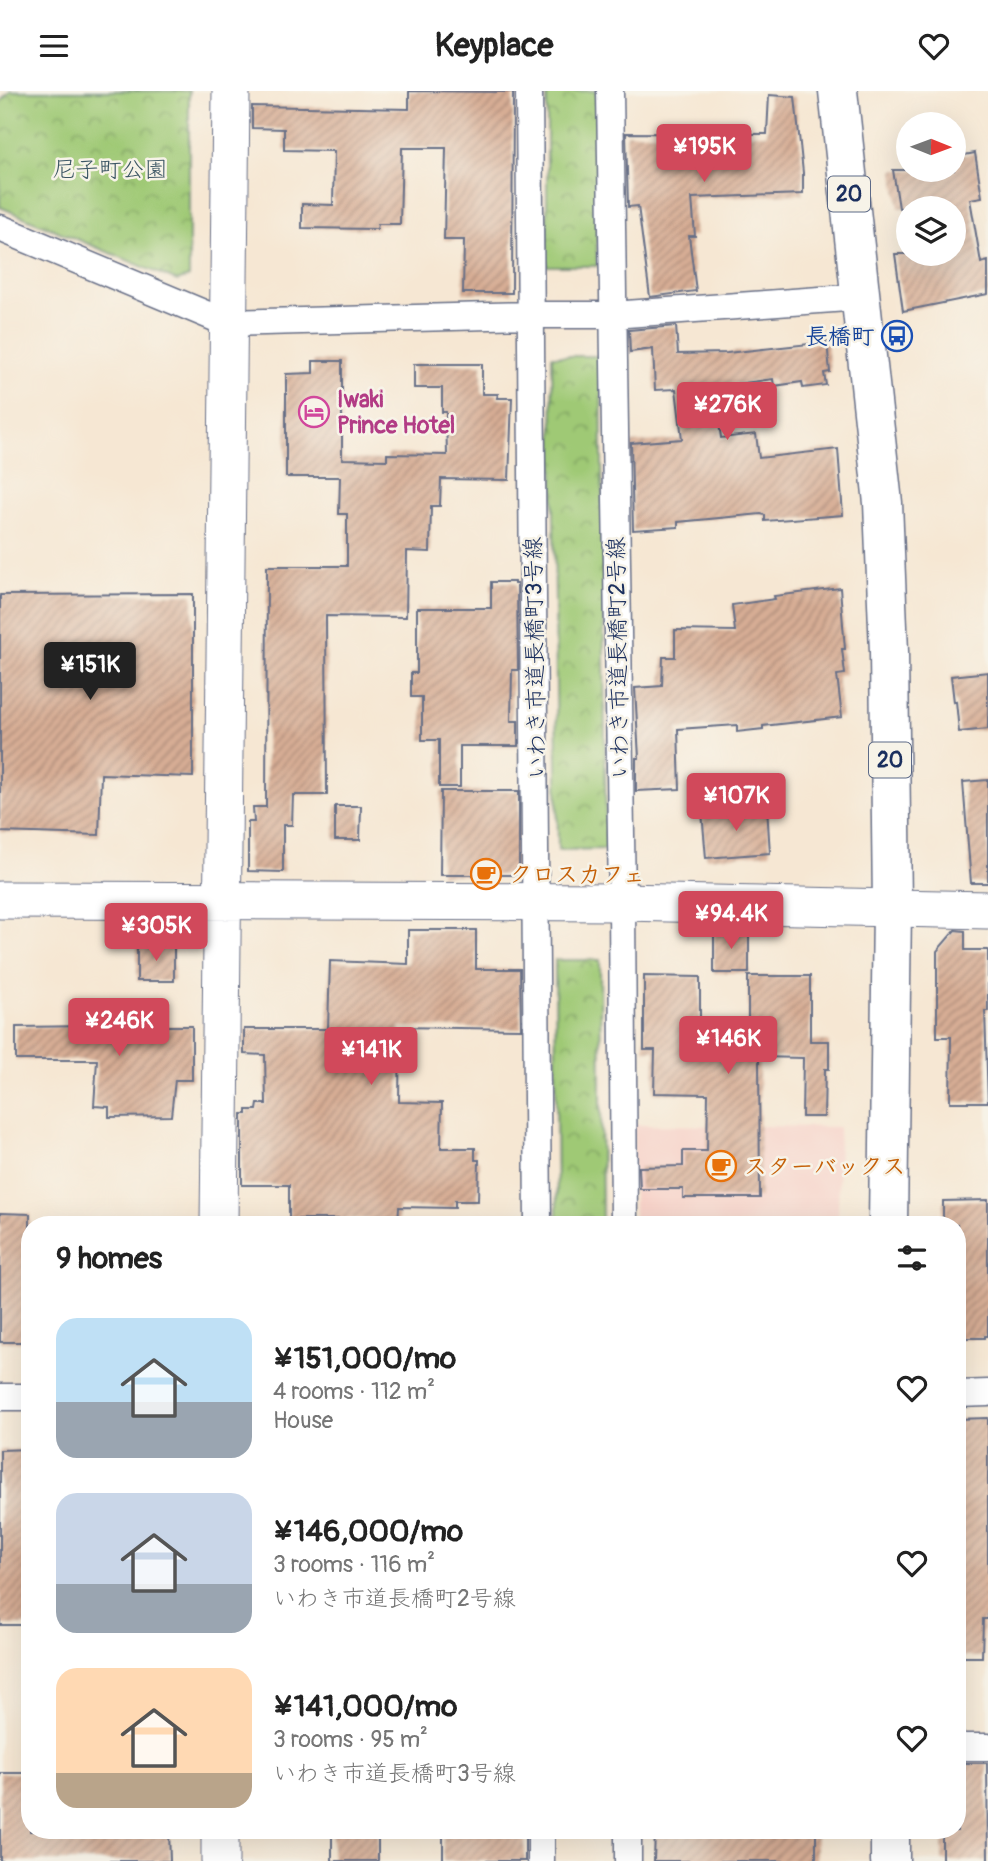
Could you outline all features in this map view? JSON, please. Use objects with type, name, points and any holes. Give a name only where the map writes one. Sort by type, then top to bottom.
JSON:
[{"type":"main road","name":"20","points":[[838,91],[883,503],[889,652],[892,907],[888,1216]]},
{"type":"main road","points":[[890,1839],[890,1861]]},
{"type":"street","points":[[219,1216],[231,91]]},
{"type":"street","name":"いわき市道長橋町3号線","points":[[529,91],[538,1216]]},
{"type":"street","name":"いわき市道長橋町2号線","points":[[610,91],[624,1216]]},
{"type":"street","points":[[0,228],[227,323],[612,315],[860,297]]},
{"type":"street","points":[[0,900],[537,901],[988,910]]},
{"type":"street","points":[[966,1394],[988,1393]]},
{"type":"street","points":[[0,1397],[21,1398]]},
{"type":"street","points":[[966,1747],[988,1747]]},
{"type":"street","points":[[219,1839],[220,1861]]},
{"type":"street","points":[[541,1839],[541,1861]]},
{"type":"street","points":[[628,1839],[628,1861]]},
{"type":"shaded area","points":[[634,1125],[839,1127],[838,1216],[634,1216]]},
{"type":"green space","name":"尼子町公園","points":[[10,91],[189,91],[189,277],[177,281],[0,207],[0,102]]},
{"type":"green space","points":[[547,91],[596,91],[597,266],[547,266]]},
{"type":"green space","points":[[552,356],[601,356],[606,849],[558,850]]},
{"type":"green space","points":[[555,960],[600,960],[602,1216],[557,1216]]},
{"type":"building","points":[[409,91],[513,92],[512,293],[463,293],[464,240],[444,240],[446,148],[402,148],[400,224],[378,224],[377,229],[302,228],[302,204],[333,205],[334,151],[284,150],[284,129],[252,128],[252,106],[409,109]]},
{"type":"building","points":[[769,95],[795,97],[803,194],[692,198],[695,236],[689,236],[696,291],[650,297],[638,206],[628,207],[626,133],[767,134]]},
{"type":"building","points":[[975,153],[982,197],[970,199],[981,263],[988,261],[988,294],[903,311],[897,266],[966,266],[966,196],[897,196],[893,170],[896,170],[896,182],[966,182],[966,155]]},
{"type":"building","points":[[676,326],[678,354],[727,353],[827,342],[830,372],[824,373],[826,385],[803,388],[802,382],[774,386],[773,379],[714,387],[721,438],[756,434],[759,458],[838,449],[843,515],[765,521],[765,515],[761,514],[678,522],[678,527],[633,530],[631,443],[682,439],[676,389],[655,390],[653,349],[630,352],[629,330]]},
{"type":"building","points":[[313,361],[342,361],[342,459],[387,460],[387,454],[447,455],[446,412],[442,412],[442,388],[414,388],[414,364],[482,364],[482,394],[498,394],[497,398],[512,398],[509,480],[441,479],[440,506],[431,506],[430,552],[407,551],[406,617],[326,616],[327,795],[293,795],[292,825],[283,825],[283,872],[248,871],[248,822],[254,822],[253,807],[266,807],[267,566],[347,566],[347,514],[339,514],[340,477],[286,477],[286,374],[313,373]]},
{"type":"building","points":[[491,582],[517,584],[518,670],[512,670],[511,721],[518,721],[518,746],[460,746],[460,787],[439,787],[439,740],[422,740],[422,697],[411,697],[411,673],[417,673],[417,608],[491,608]]},
{"type":"building","points":[[840,588],[845,674],[837,675],[842,717],[763,726],[763,729],[737,732],[737,725],[678,729],[680,789],[636,791],[636,758],[639,758],[635,688],[662,686],[663,657],[675,657],[675,630],[735,631],[732,605],[775,599],[774,596]]},
{"type":"building","points":[[193,594],[193,777],[101,774],[99,835],[0,832],[0,595]]},
{"type":"building","points":[[988,672],[988,729],[959,732],[951,676]]},
{"type":"building","points":[[988,780],[988,883],[971,883],[963,782]]},
{"type":"building","points":[[441,791],[519,791],[519,875],[440,875]]},
{"type":"building","points":[[335,806],[361,806],[360,840],[335,840]]},
{"type":"building","points":[[767,808],[770,853],[706,858],[702,812]]},
{"type":"building","points":[[714,928],[749,929],[749,973],[714,973]]},
{"type":"building","points":[[408,930],[476,930],[476,969],[520,969],[521,1029],[400,1027],[399,1102],[442,1103],[441,1148],[475,1148],[475,1160],[479,1160],[478,1201],[455,1201],[455,1208],[399,1207],[398,1216],[289,1216],[289,1185],[242,1185],[242,1114],[247,1114],[247,1110],[257,1110],[258,1104],[266,1104],[265,1055],[244,1054],[244,1029],[328,1029],[330,961],[408,964]]},
{"type":"building","points":[[955,930],[965,931],[965,950],[988,950],[988,1011],[985,1011],[988,1102],[950,1102],[951,1037],[937,1037],[937,951]]},
{"type":"building","points":[[137,944],[174,944],[174,981],[137,981]]},
{"type":"building","points":[[644,976],[700,977],[700,1038],[748,1040],[748,976],[810,976],[810,1041],[829,1041],[829,1069],[825,1069],[824,1117],[802,1117],[803,1058],[759,1057],[760,1198],[683,1198],[683,1189],[640,1189],[639,1167],[683,1166],[683,1151],[707,1151],[708,1094],[654,1093],[655,1050],[644,1050]]},
{"type":"building","points":[[134,1001],[134,1026],[192,1026],[192,1080],[175,1080],[171,1116],[109,1117],[109,1107],[94,1106],[97,1060],[16,1060],[16,1027],[94,1026],[94,1002]]},
{"type":"building","points":[[988,1200],[988,1336],[985,1338],[966,1338],[966,1216],[943,1216],[943,1201]]},
{"type":"building","points":[[0,1213],[30,1214],[21,1216],[21,1342],[0,1342]]},
{"type":"building","points":[[988,1418],[988,1619],[983,1619],[982,1657],[966,1657],[966,1419]]},
{"type":"building","points":[[21,1449],[21,1625],[0,1625],[0,1450]]},
{"type":"building","points":[[966,1763],[987,1763],[988,1861],[942,1861],[942,1839],[966,1839]]},
{"type":"building","points":[[0,1773],[21,1773],[21,1839],[169,1839],[170,1861],[0,1861]]},
{"type":"building","points":[[332,1839],[378,1839],[378,1861],[332,1861]]},
{"type":"building","points":[[443,1839],[525,1839],[525,1861],[443,1861]]},
{"type":"building","points":[[655,1839],[816,1839],[816,1861],[654,1861]]},
{"type":"place","name":"長橋町","points":[[897,336]]},
{"type":"place","name":"Iwaki Prince Hotel","points":[[314,412]]},
{"type":"place","name":"クロスカフェ","points":[[486,874]]},
{"type":"place","name":"スターバックス","points":[[721,1166]]}]
